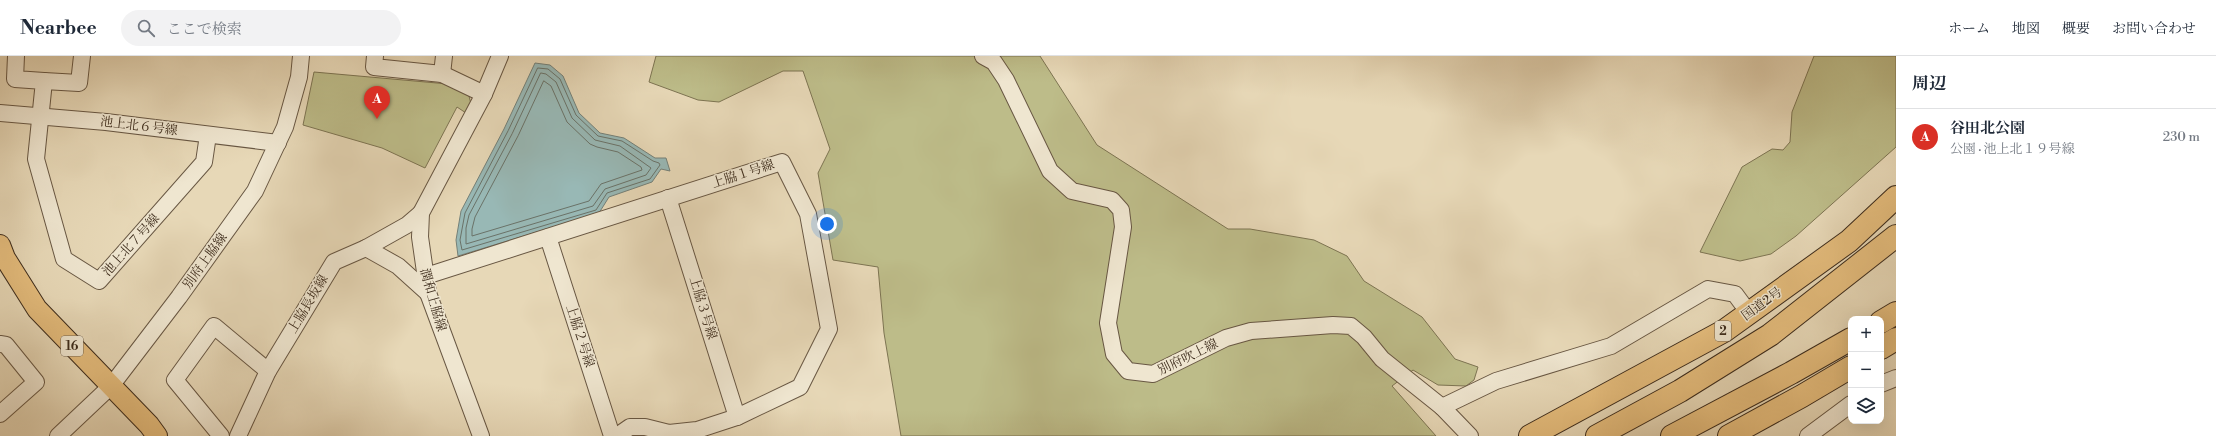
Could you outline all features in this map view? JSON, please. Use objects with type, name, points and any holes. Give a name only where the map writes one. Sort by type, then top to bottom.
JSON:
[{"type":"highway","name":"国道2号","points":[[1530,436],[1724,331],[1848,241],[1896,197]]},
{"type":"highway","points":[[1597,436],[1680,391],[1770,335],[1896,236]]},
{"type":"highway","points":[[1884,320],[1896,313]]},
{"type":"highway","points":[[1884,346],[1896,339]]},
{"type":"highway","points":[[1672,436],[1848,341]]},
{"type":"highway","points":[[1729,436],[1848,368]]},
{"type":"main road","name":"16","points":[[0,245],[4,268],[37,309],[150,425],[157,436]]},
{"type":"street","points":[[16,56],[15,79],[79,83],[82,56]]},
{"type":"street","name":"別府上脇線","points":[[58,436],[111,386],[179,297],[255,192],[285,127],[299,77],[301,56]]},
{"type":"street","points":[[375,56],[374,67],[442,74],[484,94]]},
{"type":"street","points":[[442,74],[444,56]]},
{"type":"street","name":"潤和上脇線","points":[[481,436],[428,293],[420,243],[421,213],[484,94],[500,56]]},
{"type":"street","name":"別府吹上線","points":[[983,56],[994,62],[1006,80],[1050,171],[1072,191],[1112,200],[1122,210],[1123,227],[1108,323],[1114,354],[1128,371],[1154,374],[1226,338],[1251,331],[1333,325],[1351,326],[1364,337],[1382,359],[1442,407],[1465,432]]},
{"type":"street","points":[[40,118],[44,81]]},
{"type":"street","name":"池上北６号線","points":[[0,113],[40,118],[106,122],[278,143]]},
{"type":"street","name":"池上北７号線","points":[[40,118],[36,159],[64,259],[99,281],[204,162],[208,135]]},
{"type":"street","name":"上脇１号線","points":[[426,276],[782,162],[808,214],[829,329],[800,387],[737,417],[697,430],[669,433],[645,427],[630,427],[617,436]]},
{"type":"street","name":"上脇３号線","points":[[668,198],[737,417]]},
{"type":"street","name":"上脇長坂線","points":[[238,436],[268,371],[334,262],[366,248],[407,225],[421,213]]},
{"type":"street","name":"上脇２号線","points":[[548,237],[612,436]]},
{"type":"street","points":[[366,248],[398,266],[428,293]]},
{"type":"street","points":[[1442,407],[1496,381],[1611,346],[1708,289],[1735,294],[1749,313]]},
{"type":"street","points":[[221,436],[175,380],[214,326],[268,371]]},
{"type":"street","points":[[0,344],[6,345],[36,382],[0,414]]},
{"type":"street","points":[[1884,383],[1896,378]]},
{"type":"street","points":[[1808,436],[1848,406]]},
{"type":"shaded area","points":[[656,56],[1040,56],[1097,145],[1228,229],[1250,229],[1314,240],[1347,256],[1364,281],[1422,317],[1455,359],[1478,367],[1474,380],[1466,386],[1438,385],[1413,370],[1392,386],[1436,436],[901,436],[884,333],[878,267],[833,260],[818,173],[830,149],[803,71],[783,71],[719,102],[698,100],[649,82]]},
{"type":"shaded area","points":[[1814,56],[1896,56],[1896,147],[1796,236],[1771,254],[1740,261],[1700,252],[1742,167],[1772,149],[1783,150],[1790,142],[1792,112]]},
{"type":"shaded area","points":[[314,72],[448,84],[469,96],[471,104],[466,113],[457,107],[425,168],[382,148],[303,125]]},
{"type":"water","points":[[535,63],[550,65],[563,76],[579,113],[600,133],[624,138],[655,158],[666,158],[670,171],[661,169],[652,182],[609,197],[599,213],[458,256],[456,240],[461,211],[504,129]]},
{"type":"place","name":"谷田北公園","points":[[377,119]]}]
